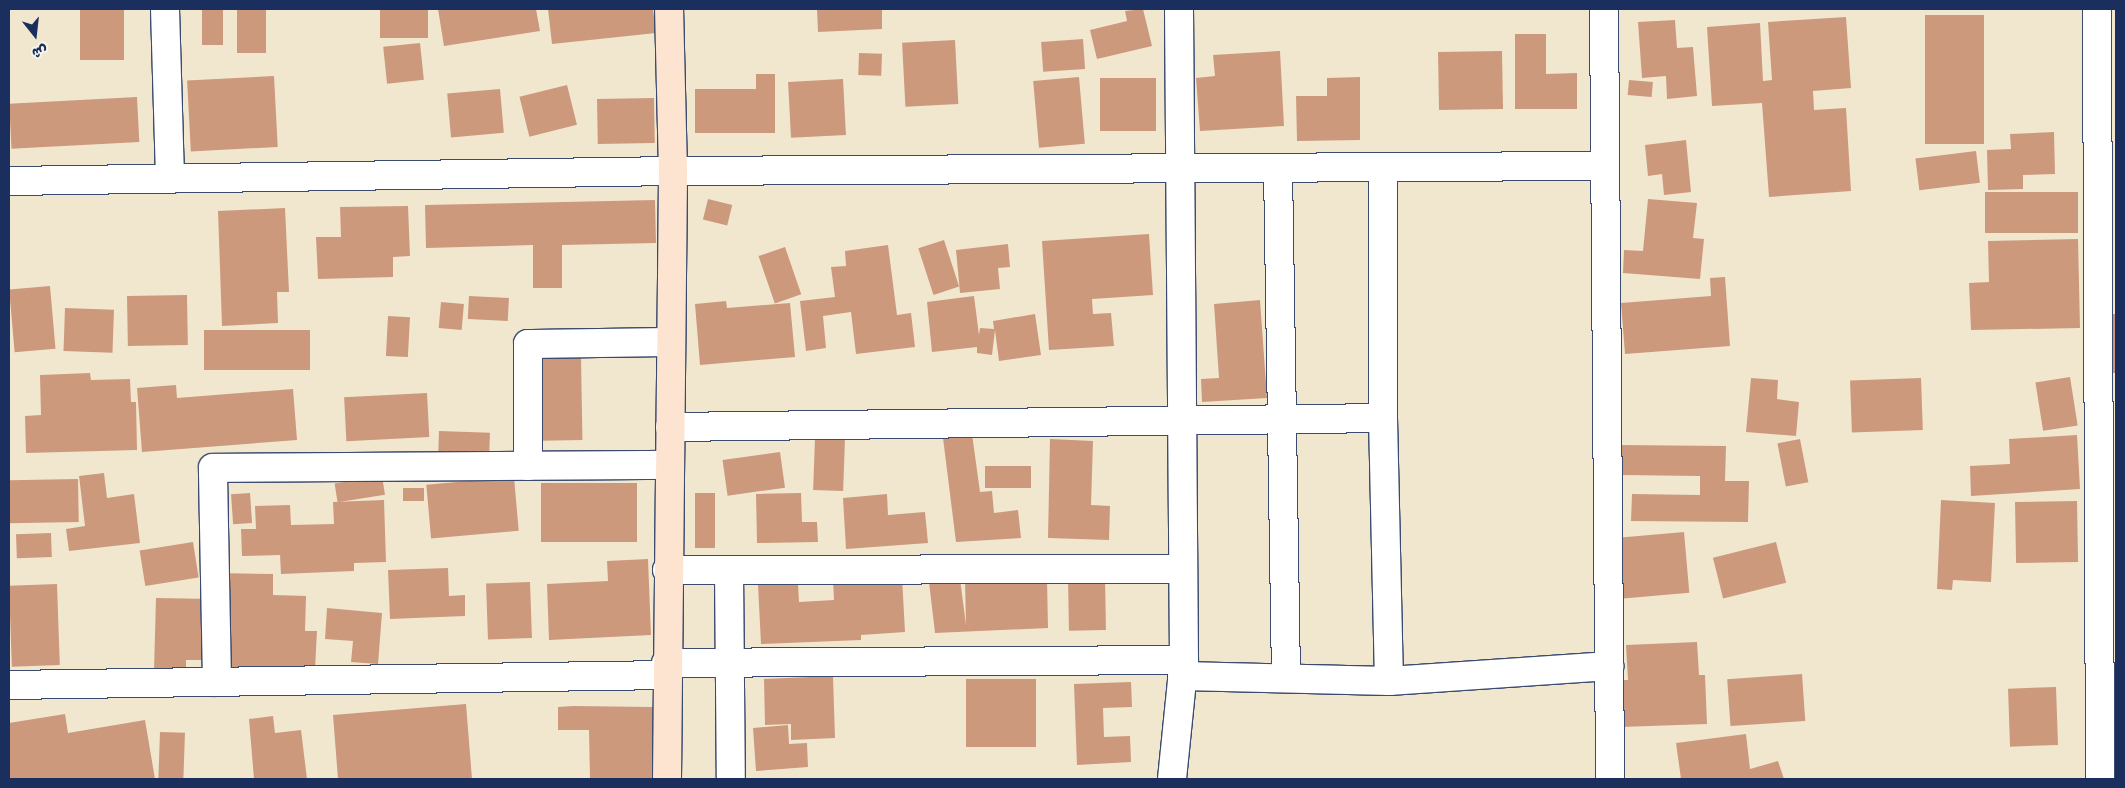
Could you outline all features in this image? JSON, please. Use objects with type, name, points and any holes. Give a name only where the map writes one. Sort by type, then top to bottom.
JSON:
[{"type":"main road","points":[[667,779],[666,669],[673,171],[669,9]]},
{"type":"street","points":[[165,9],[170,179]]},
{"type":"street","points":[[1172,779],[1183,668],[1179,9]]},
{"type":"street","points":[[1604,9],[1610,779]]},
{"type":"street","points":[[2097,9],[2100,779]]},
{"type":"street","points":[[9,181],[673,171],[1604,166]]},
{"type":"street","points":[[1383,167],[1383,418],[1389,680]]},
{"type":"street","points":[[1278,168],[1280,420],[1286,678]]},
{"type":"street","points":[[528,466],[528,344],[671,342]]},
{"type":"street","points":[[670,427],[1383,418]]},
{"type":"street","points":[[217,682],[213,468],[669,465]]},
{"type":"street","points":[[667,570],[1183,569]]},
{"type":"street","points":[[729,570],[731,779]]},
{"type":"street","points":[[9,685],[217,682],[666,669],[730,661],[1183,668],[1286,678],[1389,680],[1609,666]]},
{"type":"building","points":[[80,9],[124,9],[124,60],[80,60]]},
{"type":"building","points":[[202,9],[223,9],[223,45],[202,45]]},
{"type":"building","points":[[237,9],[266,9],[266,53],[237,53]]},
{"type":"building","points":[[380,9],[428,9],[428,38],[380,38]]},
{"type":"building","points":[[438,9],[536,9],[540,31],[444,46]]},
{"type":"building","points":[[548,9],[653,9],[656,33],[552,44]]},
{"type":"building","points":[[817,9],[882,9],[882,29],[818,32]]},
{"type":"building","points":[[1143,9],[1152,46],[1097,59],[1090,30],[1127,21],[1125,11]]},
{"type":"building","points":[[1925,15],[1984,15],[1984,144],[1925,144]]},
{"type":"building","points":[[1846,17],[1851,88],[1813,91],[1814,110],[1846,108],[1851,191],[1769,197],[1762,103],[1712,106],[1707,27],[1760,23],[1763,81],[1772,80],[1768,22]]},
{"type":"building","points":[[1675,20],[1677,48],[1693,47],[1697,96],[1667,99],[1666,76],[1642,78],[1638,22]]},
{"type":"building","points":[[1515,34],[1546,34],[1546,74],[1577,73],[1577,109],[1515,109]]},
{"type":"building","points":[[1083,39],[1085,69],[1043,72],[1041,42]]},
{"type":"building","points":[[955,40],[958,104],[905,107],[902,43]]},
{"type":"building","points":[[420,43],[424,80],[387,84],[383,47]]},
{"type":"building","points":[[1280,51],[1284,126],[1200,131],[1196,78],[1215,76],[1213,55]]},
{"type":"building","points":[[1502,51],[1503,109],[1439,110],[1438,52]]},
{"type":"building","points":[[859,53],[882,54],[881,76],[858,75]]},
{"type":"building","points":[[756,74],[775,74],[775,133],[695,133],[695,89],[756,89]]},
{"type":"building","points":[[274,76],[278,147],[191,151],[187,81]]},
{"type":"building","points":[[1079,77],[1085,144],[1039,148],[1033,81]]},
{"type":"building","points":[[1360,77],[1360,140],[1297,141],[1296,96],[1327,96],[1327,78]]},
{"type":"building","points":[[1100,78],[1156,78],[1156,131],[1100,131]]},
{"type":"building","points":[[843,79],[846,135],[791,138],[788,82]]},
{"type":"building","points":[[1629,80],[1653,82],[1652,97],[1628,95]]},
{"type":"building","points":[[567,85],[577,125],[529,137],[519,97]]},
{"type":"building","points":[[500,89],[504,133],[451,137],[447,94]]},
{"type":"building","points":[[137,97],[139,142],[12,149],[9,104]]},
{"type":"building","points":[[654,98],[655,143],[598,144],[597,99]]},
{"type":"building","points":[[2054,132],[2055,174],[2023,175],[2023,189],[1988,190],[1987,150],[2011,149],[2010,134]]},
{"type":"building","points":[[1686,140],[1691,192],[1664,195],[1662,174],[1648,176],[1645,145]]},
{"type":"building","points":[[1976,151],[1980,183],[1919,190],[1915,158]]},
{"type":"building","points":[[1985,192],[2078,192],[2078,233],[1985,233]]},
{"type":"building","points":[[708,199],[732,205],[727,225],[703,219]]},
{"type":"building","points":[[1648,199],[1697,203],[1693,238],[1704,239],[1700,279],[1623,273],[1624,250],[1643,251]]},
{"type":"building","points":[[655,200],[656,243],[562,245],[562,288],[533,288],[533,245],[426,248],[425,205]]},
{"type":"building","points":[[408,206],[410,256],[393,257],[393,277],[318,279],[316,237],[341,237],[340,207]]},
{"type":"building","points":[[285,208],[289,292],[277,292],[278,323],[222,326],[218,211]]},
{"type":"building","points":[[1149,234],[1153,295],[1092,299],[1093,314],[1111,313],[1114,346],[1049,350],[1042,241]]},
{"type":"building","points":[[2078,239],[2080,328],[1971,330],[1969,283],[1989,282],[1988,241]]},
{"type":"building","points":[[944,240],[959,287],[933,295],[918,248]]},
{"type":"building","points":[[1008,244],[1010,267],[998,268],[1000,289],[960,293],[956,250]]},
{"type":"building","points":[[888,245],[897,315],[911,313],[915,347],[856,354],[851,312],[823,316],[826,348],[806,351],[800,301],[835,297],[831,267],[846,266],[845,251]]},
{"type":"building","points":[[785,247],[801,294],[775,303],[759,256]]},
{"type":"building","points":[[1725,277],[1730,346],[1625,354],[1621,303],[1711,296],[1710,278]]},
{"type":"building","points":[[50,286],[55,349],[15,352],[9,290]]},
{"type":"building","points":[[187,295],[188,345],[128,346],[127,296]]},
{"type":"building","points":[[469,296],[509,298],[508,321],[468,319]]},
{"type":"building","points":[[974,296],[979,335],[980,328],[994,329],[993,321],[1035,314],[1041,355],[999,361],[995,330],[992,355],[977,353],[977,347],[932,352],[927,302]]},
{"type":"building","points":[[1260,300],[1267,398],[1202,402],[1201,379],[1219,378],[1214,304]]},
{"type":"building","points":[[726,301],[727,308],[790,303],[795,357],[700,365],[695,304]]},
{"type":"building","points":[[441,302],[464,304],[462,330],[439,328]]},
{"type":"building","points":[[65,308],[114,310],[112,353],[63,351]]},
{"type":"building","points":[[2107,314],[2116,314],[2116,373],[2107,373]]},
{"type":"building","points":[[388,316],[410,317],[408,357],[386,356]]},
{"type":"building","points":[[204,330],[310,330],[310,370],[204,370]]},
{"type":"building","points":[[581,357],[582,440],[541,441],[540,358]]},
{"type":"building","points":[[90,373],[91,380],[130,379],[131,402],[136,402],[137,450],[26,453],[25,416],[41,415],[40,375]]},
{"type":"building","points":[[2070,377],[2078,425],[2043,431],[2035,382]]},
{"type":"building","points":[[1751,378],[1778,380],[1777,399],[1799,402],[1796,436],[1746,432]]},
{"type":"building","points":[[1921,378],[1923,430],[1852,432],[1850,380]]},
{"type":"building","points":[[176,385],[177,398],[293,389],[297,440],[142,452],[137,388]]},
{"type":"building","points":[[427,393],[429,437],[346,441],[344,397]]},
{"type":"building","points":[[439,431],[490,433],[489,460],[438,458]]},
{"type":"building","points":[[972,434],[980,492],[992,491],[994,513],[1018,510],[1021,538],[956,542],[943,438]]},
{"type":"building","points":[[2077,435],[2080,489],[1971,496],[1970,466],[2010,464],[2009,439]]},
{"type":"building","points":[[815,437],[845,438],[843,491],[813,490]]},
{"type":"building","points":[[1050,439],[1093,441],[1091,505],[1110,506],[1109,540],[1048,538]]},
{"type":"building","points":[[1800,439],[1808,482],[1786,487],[1777,443]]},
{"type":"building","points":[[1621,445],[1726,446],[1725,481],[1749,481],[1748,522],[1631,521],[1632,494],[1700,495],[1700,476],[1620,475]]},
{"type":"building","points":[[780,452],[785,488],[728,496],[723,460]]},
{"type":"building","points":[[985,466],[1031,466],[1031,488],[985,488]]},
{"type":"building","points":[[104,473],[107,498],[134,494],[140,543],[69,551],[66,529],[85,526],[79,476]]},
{"type":"building","points":[[382,476],[385,495],[338,502],[335,484]]},
{"type":"building","points":[[514,477],[519,531],[431,538],[426,485]]},
{"type":"building","points":[[78,479],[79,522],[10,523],[9,480]]},
{"type":"building","points":[[541,483],[637,483],[637,542],[541,542]]},
{"type":"building","points":[[403,488],[424,488],[424,501],[403,501]]},
{"type":"building","points":[[250,493],[252,523],[233,524],[231,494]]},
{"type":"building","points":[[695,493],[715,493],[715,548],[695,548]]},
{"type":"building","points":[[801,493],[802,522],[817,522],[818,542],[757,543],[756,494]]},
{"type":"building","points":[[887,494],[888,515],[925,512],[928,543],[846,549],[843,498]]},
{"type":"building","points":[[384,500],[386,562],[354,563],[354,571],[281,574],[280,555],[242,556],[241,529],[256,529],[255,506],[290,505],[291,525],[334,524],[333,502]]},
{"type":"building","points":[[1941,500],[1995,503],[1991,582],[1953,580],[1952,590],[1937,589]]},
{"type":"building","points":[[2077,501],[2078,562],[2016,563],[2015,502]]},
{"type":"building","points":[[1684,532],[1689,593],[1618,599],[1612,538]]},
{"type":"building","points":[[51,533],[52,557],[17,558],[16,534]]},
{"type":"building","points":[[193,542],[199,578],[145,586],[140,550]]},
{"type":"building","points":[[1776,542],[1786,583],[1723,598],[1713,558]]},
{"type":"building","points":[[648,559],[651,635],[549,640],[547,584],[608,581],[607,561]]},
{"type":"building","points":[[448,568],[449,596],[465,595],[465,616],[390,619],[388,570]]},
{"type":"building","points":[[215,573],[273,574],[273,595],[306,596],[305,631],[317,631],[315,669],[213,667],[213,660],[186,660],[186,670],[154,670],[156,598],[214,599]]},
{"type":"building","points":[[1105,576],[1106,630],[1069,631],[1068,577]]},
{"type":"building","points":[[902,577],[905,632],[861,635],[861,640],[761,644],[758,585],[798,583],[799,602],[834,600],[833,580]]},
{"type":"building","points":[[960,579],[966,625],[965,580],[1047,579],[1048,628],[935,633],[929,582]]},
{"type":"building","points":[[530,582],[532,638],[488,640],[486,584]]},
{"type":"building","points":[[57,584],[60,665],[12,667],[9,586]]},
{"type":"building","points":[[327,608],[382,613],[378,664],[351,662],[353,641],[325,639]]},
{"type":"building","points":[[1697,642],[1699,675],[1705,675],[1707,724],[1621,727],[1619,680],[1628,680],[1626,645]]},
{"type":"building","points":[[1802,674],[1805,721],[1730,726],[1727,679]]},
{"type":"building","points":[[833,676],[835,738],[791,740],[791,724],[765,725],[764,679]]},
{"type":"building","points":[[966,679],[1036,679],[1036,747],[966,747]]},
{"type":"building","points":[[1131,682],[1132,707],[1103,708],[1104,737],[1130,736],[1131,762],[1077,765],[1074,684]]},
{"type":"building","points":[[2056,687],[2058,745],[2010,747],[2008,689]]},
{"type":"building","points":[[466,704],[472,779],[338,779],[333,715]]},
{"type":"building","points":[[558,707],[653,707],[654,779],[590,779],[589,730],[558,730]]},
{"type":"building","points":[[65,714],[68,733],[145,720],[155,779],[9,779],[9,723]]},
{"type":"building","points":[[273,716],[275,733],[301,730],[307,779],[254,779],[249,719]]},
{"type":"building","points":[[788,725],[789,744],[807,743],[808,767],[756,771],[753,728]]},
{"type":"building","points":[[160,732],[185,733],[183,779],[158,779]]},
{"type":"building","points":[[1746,734],[1750,769],[1778,761],[1784,779],[1681,779],[1676,743]]}]
